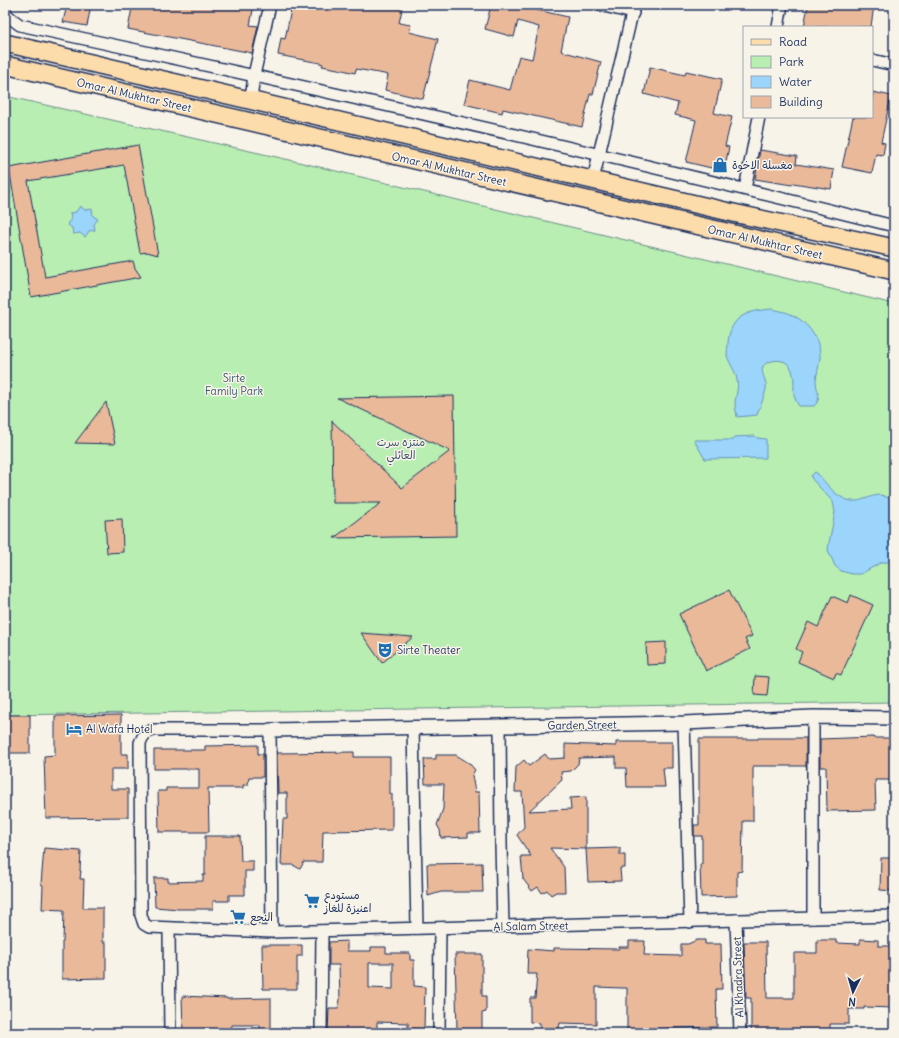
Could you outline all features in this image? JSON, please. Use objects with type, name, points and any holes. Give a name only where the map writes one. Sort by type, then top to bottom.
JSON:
[{"type":"main road","points":[[6,43],[593,180],[894,248]]},
{"type":"main road","name":"Omar Al Mukhtar Street","points":[[9,66],[894,271]]},
{"type":"street","points":[[251,100],[254,75],[270,5]]},
{"type":"street","points":[[593,180],[633,9],[600,5]]},
{"type":"street","points":[[778,26],[782,5]]},
{"type":"street","points":[[5,11],[8,16],[20,25],[254,75],[599,154],[894,226]]},
{"type":"street","points":[[873,60],[894,65]]},
{"type":"street","points":[[745,189],[759,118]]},
{"type":"street","points":[[812,918],[813,717]]},
{"type":"street","name":"Garden Street","points":[[270,730],[684,723],[813,717],[894,718]]},
{"type":"street","points":[[684,723],[690,922]]},
{"type":"street","points":[[500,726],[503,926]]},
{"type":"street","points":[[412,727],[417,928]]},
{"type":"street","name":"Al Salam Street","points":[[270,730],[154,730],[142,736],[140,743],[141,915],[144,924],[149,927],[169,929],[272,932],[894,916]]},
{"type":"street","points":[[270,730],[272,932]]},
{"type":"street","name":"Al Khadra Street","points":[[736,920],[740,1033]]},
{"type":"street","points":[[439,1033],[440,928]]},
{"type":"street","points":[[169,929],[170,1033]]},
{"type":"street","points":[[321,1033],[322,931]]},
{"type":"green space","name":"Sirte Family Park","points":[[5,96],[290,160],[894,304],[894,702],[5,715]]},
{"type":"water","points":[[80,206],[85,210],[92,209],[93,216],[98,219],[94,224],[95,230],[89,231],[85,237],[80,233],[73,234],[72,228],[67,224],[71,219],[70,213],[76,212]]},
{"type":"water","points":[[772,309],[793,315],[801,320],[814,334],[820,352],[816,380],[819,397],[814,406],[799,406],[795,397],[793,372],[785,362],[774,361],[766,363],[762,369],[766,389],[757,415],[737,417],[735,405],[738,387],[737,380],[727,355],[730,333],[737,320],[742,316],[755,311]]},
{"type":"water","points":[[755,436],[757,438],[766,439],[766,458],[705,459],[694,440],[733,440],[734,437]]},
{"type":"water","points":[[815,472],[836,493],[848,500],[857,501],[879,495],[885,496],[894,501],[894,561],[880,563],[861,574],[852,574],[841,571],[835,566],[828,550],[835,512],[833,502],[812,479],[811,476]]},
{"type":"building","points":[[67,5],[91,5],[87,26],[63,22]]},
{"type":"building","points":[[135,5],[254,5],[250,25],[258,26],[252,53],[128,29],[132,8],[134,8]]},
{"type":"building","points":[[292,5],[403,5],[399,23],[411,25],[409,32],[438,39],[423,99],[385,90],[388,75],[356,69],[355,73],[322,66],[323,64],[320,63],[278,55],[281,38],[285,39]]},
{"type":"building","points":[[491,5],[529,5],[528,8],[568,17],[561,51],[601,62],[593,94],[590,94],[582,127],[503,109],[502,113],[464,104],[470,80],[510,90],[519,56],[532,59],[539,27],[518,21],[514,37],[485,29]]},
{"type":"building","points":[[808,5],[874,5],[871,26],[804,26]]},
{"type":"building","points":[[650,67],[685,75],[686,71],[722,79],[714,113],[732,117],[725,146],[729,147],[724,171],[686,162],[696,120],[675,115],[678,103],[644,94]]},
{"type":"building","points":[[873,92],[891,96],[881,142],[885,143],[883,155],[876,154],[872,173],[842,167],[853,118],[873,118]]},
{"type":"building","points":[[138,145],[158,255],[147,252],[140,253],[124,165],[28,181],[45,277],[133,261],[135,268],[141,277],[31,297],[9,168]]},
{"type":"building","points":[[760,150],[797,156],[796,164],[834,170],[831,189],[755,179]]},
{"type":"building","points":[[454,396],[456,536],[334,538],[381,503],[333,503],[332,421],[402,488],[450,451],[337,398]]},
{"type":"building","points":[[106,402],[115,444],[75,443]]},
{"type":"building","points":[[122,519],[123,552],[107,553],[105,520]]},
{"type":"building","points":[[729,590],[752,636],[745,639],[750,649],[706,671],[679,614]]},
{"type":"building","points":[[851,595],[873,605],[841,675],[836,673],[834,678],[798,662],[802,652],[796,649],[808,622],[818,627],[832,596],[848,603]]},
{"type":"building","name":"Sirte Theater","points":[[361,633],[413,637],[382,663]]},
{"type":"building","points":[[666,642],[666,664],[647,665],[646,643]]},
{"type":"building","points":[[755,676],[769,677],[767,696],[754,695]]},
{"type":"building","points":[[5,715],[30,715],[30,753],[5,753]]},
{"type":"building","points":[[121,715],[121,754],[128,754],[128,769],[111,769],[111,789],[128,789],[128,817],[46,818],[44,756],[55,755],[55,716]]},
{"type":"building","points":[[874,737],[894,738],[894,780],[875,780],[876,810],[827,811],[826,767],[820,767],[820,739]]},
{"type":"building","points":[[806,738],[806,766],[753,766],[753,821],[743,821],[742,871],[737,872],[737,896],[701,897],[700,864],[702,864],[702,836],[694,836],[694,825],[699,825],[699,739]]},
{"type":"building","points":[[616,742],[672,742],[672,768],[663,768],[665,787],[627,787],[626,768],[616,768],[616,757],[579,758],[578,764],[571,771],[561,772],[562,780],[529,811],[571,809],[570,798],[586,797],[586,849],[550,848],[564,867],[565,892],[556,892],[551,895],[547,890],[542,893],[538,887],[532,891],[523,879],[521,856],[531,856],[517,835],[524,827],[522,792],[515,792],[516,767],[524,760],[529,766],[545,754],[549,759],[565,758],[565,744],[616,746]]},
{"type":"building","points":[[258,745],[258,754],[263,754],[263,777],[249,777],[248,785],[243,785],[243,788],[208,788],[209,832],[159,832],[158,791],[166,791],[166,788],[199,788],[199,769],[154,769],[154,750],[205,750],[205,746]]},
{"type":"building","points":[[354,752],[354,757],[390,757],[392,830],[323,831],[322,862],[304,862],[300,869],[293,865],[281,865],[283,819],[287,819],[287,793],[278,793],[277,753]]},
{"type":"building","points":[[436,755],[456,755],[469,763],[475,770],[472,775],[475,792],[479,792],[480,833],[468,833],[468,837],[441,838],[440,830],[437,825],[443,809],[444,784],[425,784],[424,759],[436,759]]},
{"type":"building","points":[[205,836],[240,836],[241,861],[253,861],[253,871],[245,871],[245,895],[229,895],[229,901],[213,901],[213,909],[178,909],[155,907],[154,878],[168,878],[168,882],[203,881],[203,875],[205,875]]},
{"type":"building","points":[[44,848],[81,851],[80,879],[84,879],[83,908],[103,908],[103,942],[106,942],[106,978],[62,979],[64,910],[42,909],[43,885],[41,884]]},
{"type":"building","points":[[620,848],[620,855],[625,855],[625,868],[620,868],[621,881],[588,882],[586,849]]},
{"type":"building","points":[[881,858],[894,858],[894,891],[880,890]]},
{"type":"building","points":[[482,863],[483,892],[441,892],[428,896],[427,864]]},
{"type":"building","points":[[860,939],[878,940],[878,946],[894,946],[894,1008],[864,1007],[864,1009],[849,1009],[849,1024],[830,1024],[830,1030],[751,1031],[751,998],[746,998],[744,942],[766,942],[767,998],[794,998],[794,953],[817,953],[817,940],[836,940],[836,943],[860,944]]},
{"type":"building","points":[[697,940],[705,940],[705,944],[721,944],[722,989],[716,989],[717,1027],[640,1029],[640,1033],[627,1033],[627,988],[596,987],[596,1024],[560,1023],[559,1028],[540,1028],[540,1023],[530,1022],[530,998],[535,998],[537,974],[527,974],[528,949],[554,951],[554,948],[619,949],[619,947],[629,947],[629,941],[645,941],[644,955],[681,956],[681,944],[688,944]]},
{"type":"building","points":[[347,941],[347,951],[371,951],[371,947],[386,947],[386,953],[410,953],[410,960],[414,960],[414,986],[425,987],[424,1029],[408,1028],[408,1023],[377,1022],[377,1033],[328,1033],[329,1008],[338,1008],[340,1000],[339,965],[329,965],[329,942]],"holes":[[[369,963],[393,963],[393,989],[369,988]]]},
{"type":"building","points":[[262,945],[302,945],[302,956],[297,956],[297,989],[263,989]]},
{"type":"building","points":[[455,954],[482,954],[482,996],[486,996],[486,1012],[482,1013],[482,1030],[457,1030]]},
{"type":"building","points":[[182,996],[227,999],[271,998],[271,1033],[260,1033],[260,1025],[232,1025],[231,1033],[183,1033]]},
{"type":"place","name":"مغسلة الاخوة","points":[[720,165]]},
{"type":"place","name":"Sirte Theater","points":[[385,650]]},
{"type":"place","name":"Al Wafa Hotel","points":[[74,729]]},
{"type":"place","name":"مستودع اعنيزة للغاز","points":[[312,901]]},
{"type":"place","name":"النجع","points":[[238,917]]},
{"type":"park label","name":"منتزه سرت العائلي","points":[[401,448]]}]
